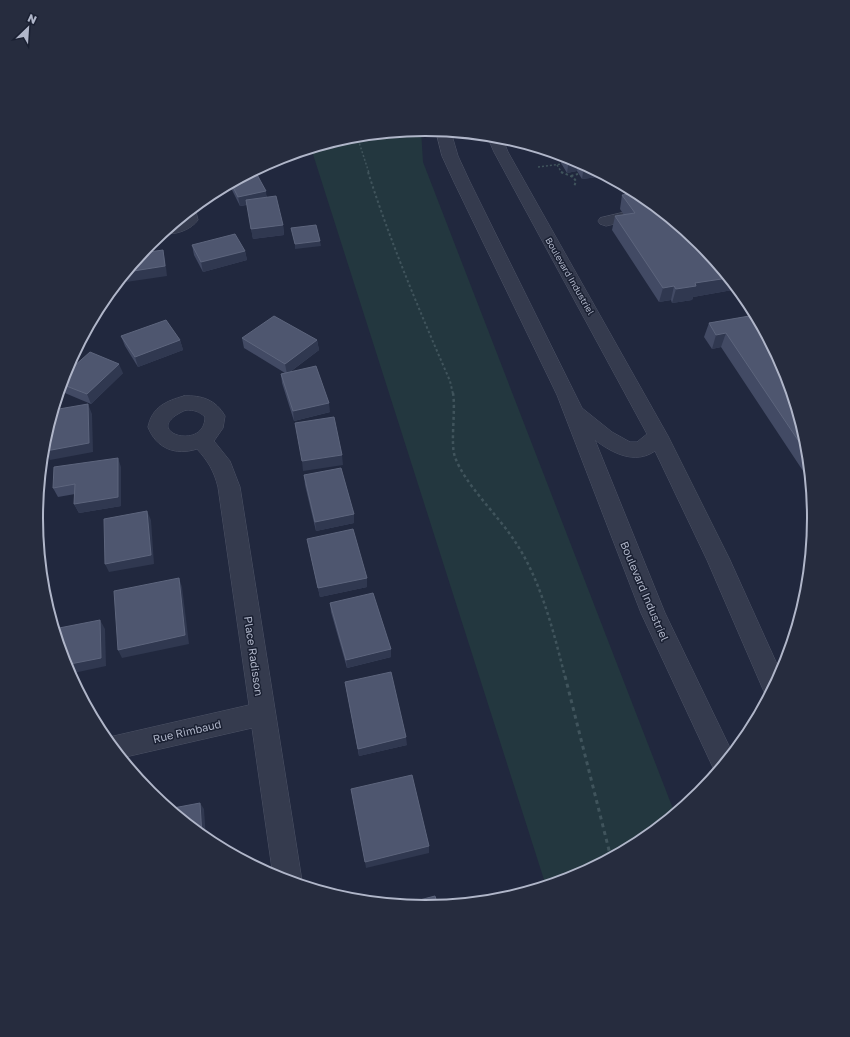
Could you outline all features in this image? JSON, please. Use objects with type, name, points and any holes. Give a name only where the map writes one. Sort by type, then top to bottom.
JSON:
[{"type":"street","name":"Boulevard Industriel","points":[[445,137],[456,171],[556,370],[575,413],[650,606],[722,759]]},
{"type":"street","name":"Boulevard Industriel","points":[[497,144],[658,436],[700,519],[771,680]]},
{"type":"street","points":[[178,227],[186,225],[190,220],[189,217]]},
{"type":"street","points":[[606,221],[625,217]]},
{"type":"street","name":"Boulevard Industriel","points":[[575,413],[615,444],[628,450],[641,450],[658,436]]},
{"type":"street","name":"Place Radisson","points":[[200,440],[222,464],[229,487],[287,874]]},
{"type":"street","name":"Rue Rimbaud","points":[[119,746],[262,714]]},
{"type":"path","points":[[360,142],[388,232],[413,297],[450,380],[454,400],[454,455],[461,472],[500,520],[517,544],[531,570],[555,638],[610,852]]},
{"type":"path","points":[[538,167],[562,164]]},
{"type":"path","points":[[557,165],[562,174],[571,176],[578,174]]},
{"type":"path","points":[[571,176],[576,181],[574,187]]},
{"type":"shaded area","points":[[421,136],[423,162],[673,809],[658,822],[616,849],[594,861],[544,881],[313,154],[350,144],[400,137]]},
{"type":"building","points":[[257,175],[266,191],[238,197],[234,188]]},
{"type":"building","points":[[626,194],[658,215],[695,248],[722,279],[695,283],[696,286],[676,289],[674,286],[663,288],[615,216],[635,213],[622,195]]},
{"type":"building","points":[[276,196],[283,225],[251,229],[246,200]]},
{"type":"building","points":[[316,225],[320,241],[295,244],[291,228]]},
{"type":"building","points":[[235,234],[245,251],[201,262],[192,245]]},
{"type":"building","points":[[163,250],[165,266],[135,271],[138,267],[152,252]]},
{"type":"building","points":[[274,316],[317,340],[285,364],[242,338]]},
{"type":"building","points":[[749,316],[768,350],[778,372],[787,396],[800,443],[726,333],[716,335],[709,323]]},
{"type":"building","points":[[166,320],[180,340],[135,357],[121,336]]},
{"type":"building","points":[[90,352],[119,364],[87,394],[67,386],[75,365]]},
{"type":"building","points":[[316,366],[329,403],[293,411],[281,374]]},
{"type":"building","points":[[88,404],[89,443],[49,450],[59,409]]},
{"type":"building","points":[[334,417],[342,455],[302,461],[295,423]]},
{"type":"building","points":[[118,458],[118,497],[74,504],[75,484],[53,488],[54,467]]},
{"type":"building","points":[[341,468],[354,514],[315,522],[304,475]]},
{"type":"building","points":[[147,511],[151,555],[105,564],[104,519]]},
{"type":"building","points":[[353,529],[367,578],[318,588],[307,539]]},
{"type":"building","points":[[179,578],[185,635],[118,650],[114,591]]},
{"type":"building","points":[[373,593],[391,649],[346,660],[330,603]]},
{"type":"building","points":[[100,620],[101,658],[72,664],[59,628]]},
{"type":"building","points":[[391,672],[406,737],[358,749],[345,682]]},
{"type":"building","points":[[412,775],[429,846],[365,862],[351,789]]},
{"type":"building","points":[[200,803],[202,828],[192,822],[175,808]]},
{"type":"building","points":[[435,896],[436,900],[425,900],[419,900]]}]
